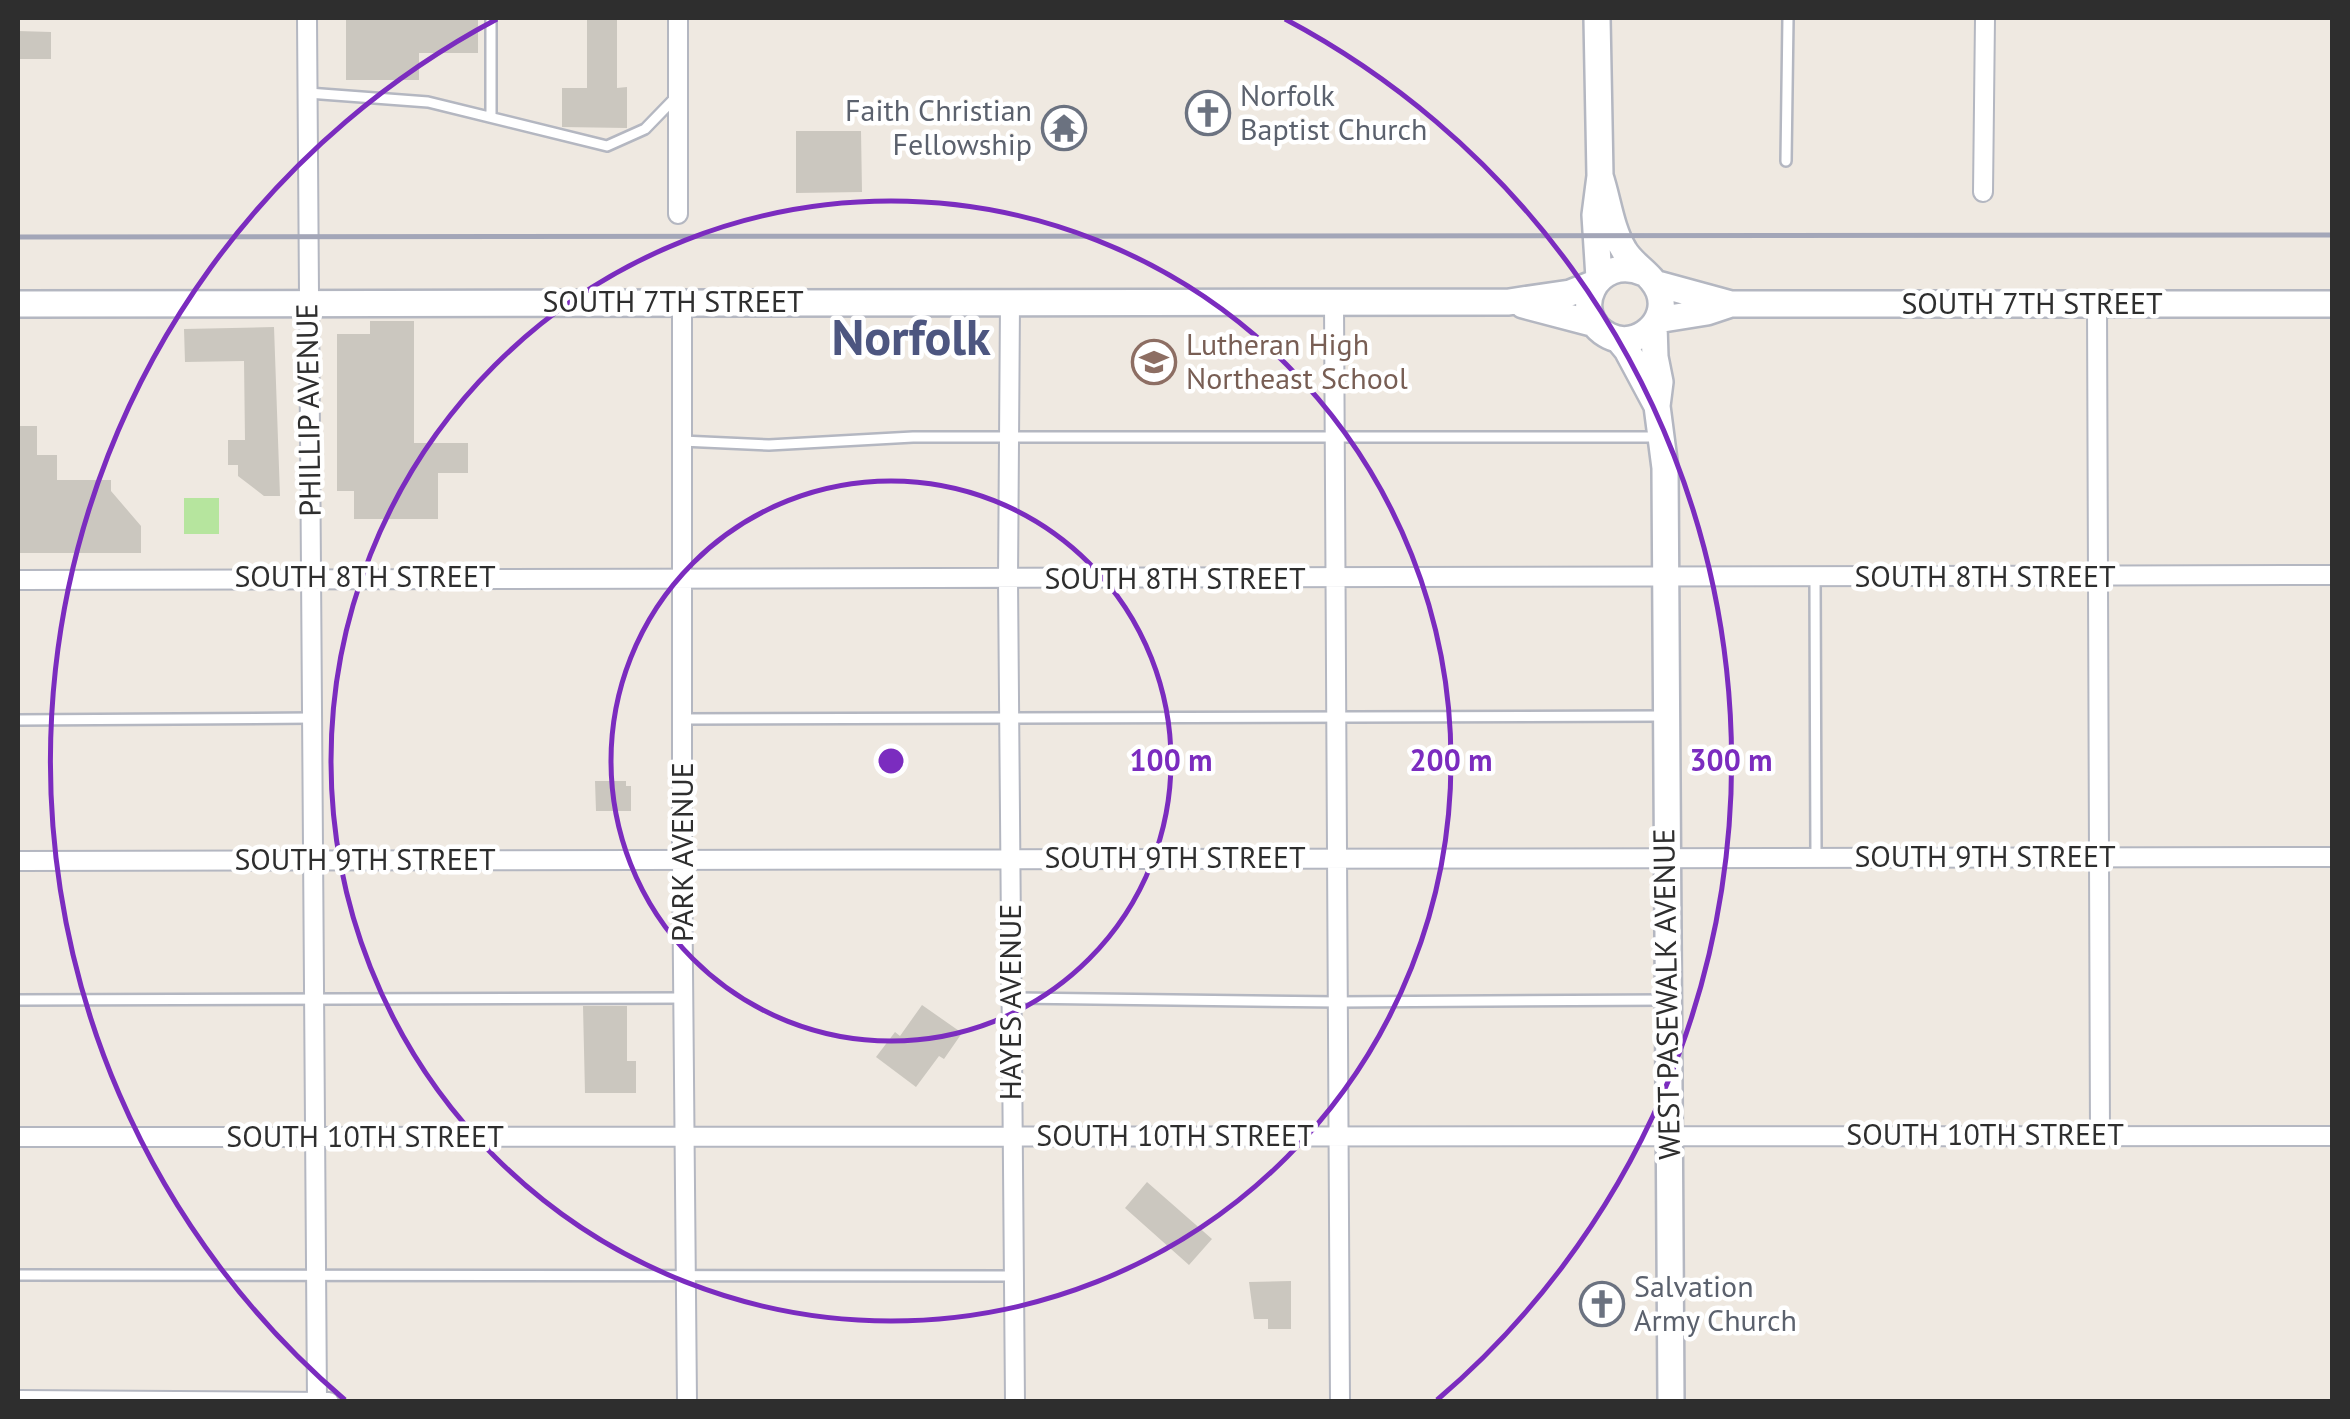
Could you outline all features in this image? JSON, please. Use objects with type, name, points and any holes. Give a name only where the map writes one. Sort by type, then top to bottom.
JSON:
[{"type":"street","name":"PHILLIP AVENUE","points":[[306,18],[317,1402]]},
{"type":"street","points":[[678,18],[678,214]]},
{"type":"street","points":[[1597,18],[1600,176],[1594,215],[1597,281],[1589,304],[1595,324],[1618,340],[1641,336],[1656,322],[1661,301],[1649,278],[1621,246],[1600,176]]},
{"type":"street","points":[[1984,18],[1984,192]]},
{"type":"street","points":[[1597,281],[1623,268],[1649,278]]},
{"type":"street","name":"SOUTH 7TH STREET","points":[[1649,278],[1731,304],[2332,304]]},
{"type":"street","name":"SOUTH 7TH STREET","points":[[18,304],[1509,302],[1570,292],[1597,281]]},
{"type":"street","name":"PARK AVENUE","points":[[682,302],[686,1402]]},
{"type":"street","name":"SOUTH 7TH STREET","points":[[1509,302],[1595,324]]},
{"type":"street","points":[[1334,303],[1340,1402]]},
{"type":"street","name":"HAYES AVENUE","points":[[1010,304],[1008,580],[1015,1402]]},
{"type":"street","name":"SOUTH 7TH STREET","points":[[1656,322],[1731,304]]},
{"type":"street","points":[[2097,305],[2100,1136]]},
{"type":"street","name":"WEST PASEWALK AVENUE","points":[[1656,322],[1655,358],[1660,382],[1657,406],[1665,468],[1671,1402]]},
{"type":"street","name":"WEST PASEWALK AVENUE","points":[[1618,340],[1657,406]]},
{"type":"street","name":"SOUTH 8TH STREET","points":[[18,580],[2332,575]]},
{"type":"street","name":"SOUTH 9TH STREET","points":[[18,861],[2332,858]]},
{"type":"street","name":"SOUTH 10TH STREET","points":[[18,1137],[2332,1136]]},
{"type":"street","points":[[18,1400],[329,1402]]},
{"type":"lane","points":[[491,18],[491,117]]},
{"type":"lane","points":[[1786,162],[1788,18]]},
{"type":"lane","points":[[308,93],[428,102],[607,146],[645,128],[678,95]]},
{"type":"lane","points":[[682,440],[769,445],[862,438],[1662,437]]},
{"type":"lane","points":[[1815,578],[1816,858]]},
{"type":"lane","points":[[682,719],[1664,716]]},
{"type":"lane","points":[[18,720],[312,718]]},
{"type":"lane","points":[[18,1000],[684,998]]},
{"type":"lane","points":[[1012,998],[1338,1002],[1667,1000]]},
{"type":"lane","points":[[18,1275],[1013,1276]]},
{"type":"green space","points":[[184,498],[219,498],[219,534],[184,534]]},
{"type":"building","points":[[346,18],[478,18],[478,53],[419,53],[419,80],[346,80]]},
{"type":"building","points":[[587,18],[617,18],[617,88],[627,87],[627,128],[562,127],[562,88],[587,88]]},
{"type":"building","points":[[18,31],[51,32],[51,59],[18,59]]},
{"type":"building","points":[[796,131],[861,131],[862,192],[796,193]]},
{"type":"building","points":[[370,321],[414,321],[414,443],[468,443],[468,473],[438,473],[438,519],[354,519],[354,491],[337,491],[337,334],[370,334]]},
{"type":"building","points":[[274,327],[280,496],[264,496],[238,476],[238,465],[228,465],[228,440],[245,440],[244,361],[185,362],[184,329]]},
{"type":"building","points":[[18,426],[37,426],[37,455],[57,455],[57,480],[111,480],[111,491],[141,526],[141,553],[18,553]]},
{"type":"building","points":[[595,781],[626,781],[626,786],[631,786],[631,811],[596,811]]},
{"type":"building","points":[[922,1005],[962,1033],[944,1059],[939,1056],[916,1087],[876,1057],[895,1032],[900,1036]]},
{"type":"building","points":[[583,1006],[627,1006],[627,1061],[636,1061],[636,1093],[585,1093]]},
{"type":"building","points":[[1147,1182],[1212,1239],[1189,1265],[1125,1208]]},
{"type":"building","points":[[1291,1281],[1291,1329],[1268,1329],[1268,1319],[1254,1319],[1249,1282]]},
{"type":"railway","points":[[18,237],[2332,235]]},
{"type":"place","name":"Norfolk Baptist Church","points":[[1208,113]]},
{"type":"place","name":"Faith Christian Fellowship","points":[[1064,128]]},
{"type":"place","name":"Lutheran High Northeast School","points":[[1154,362]]},
{"type":"place","name":"Salvation Army Church","points":[[1602,1304]]},
{"type":"district","name":"Norfolk","points":[[911,337]]}]
